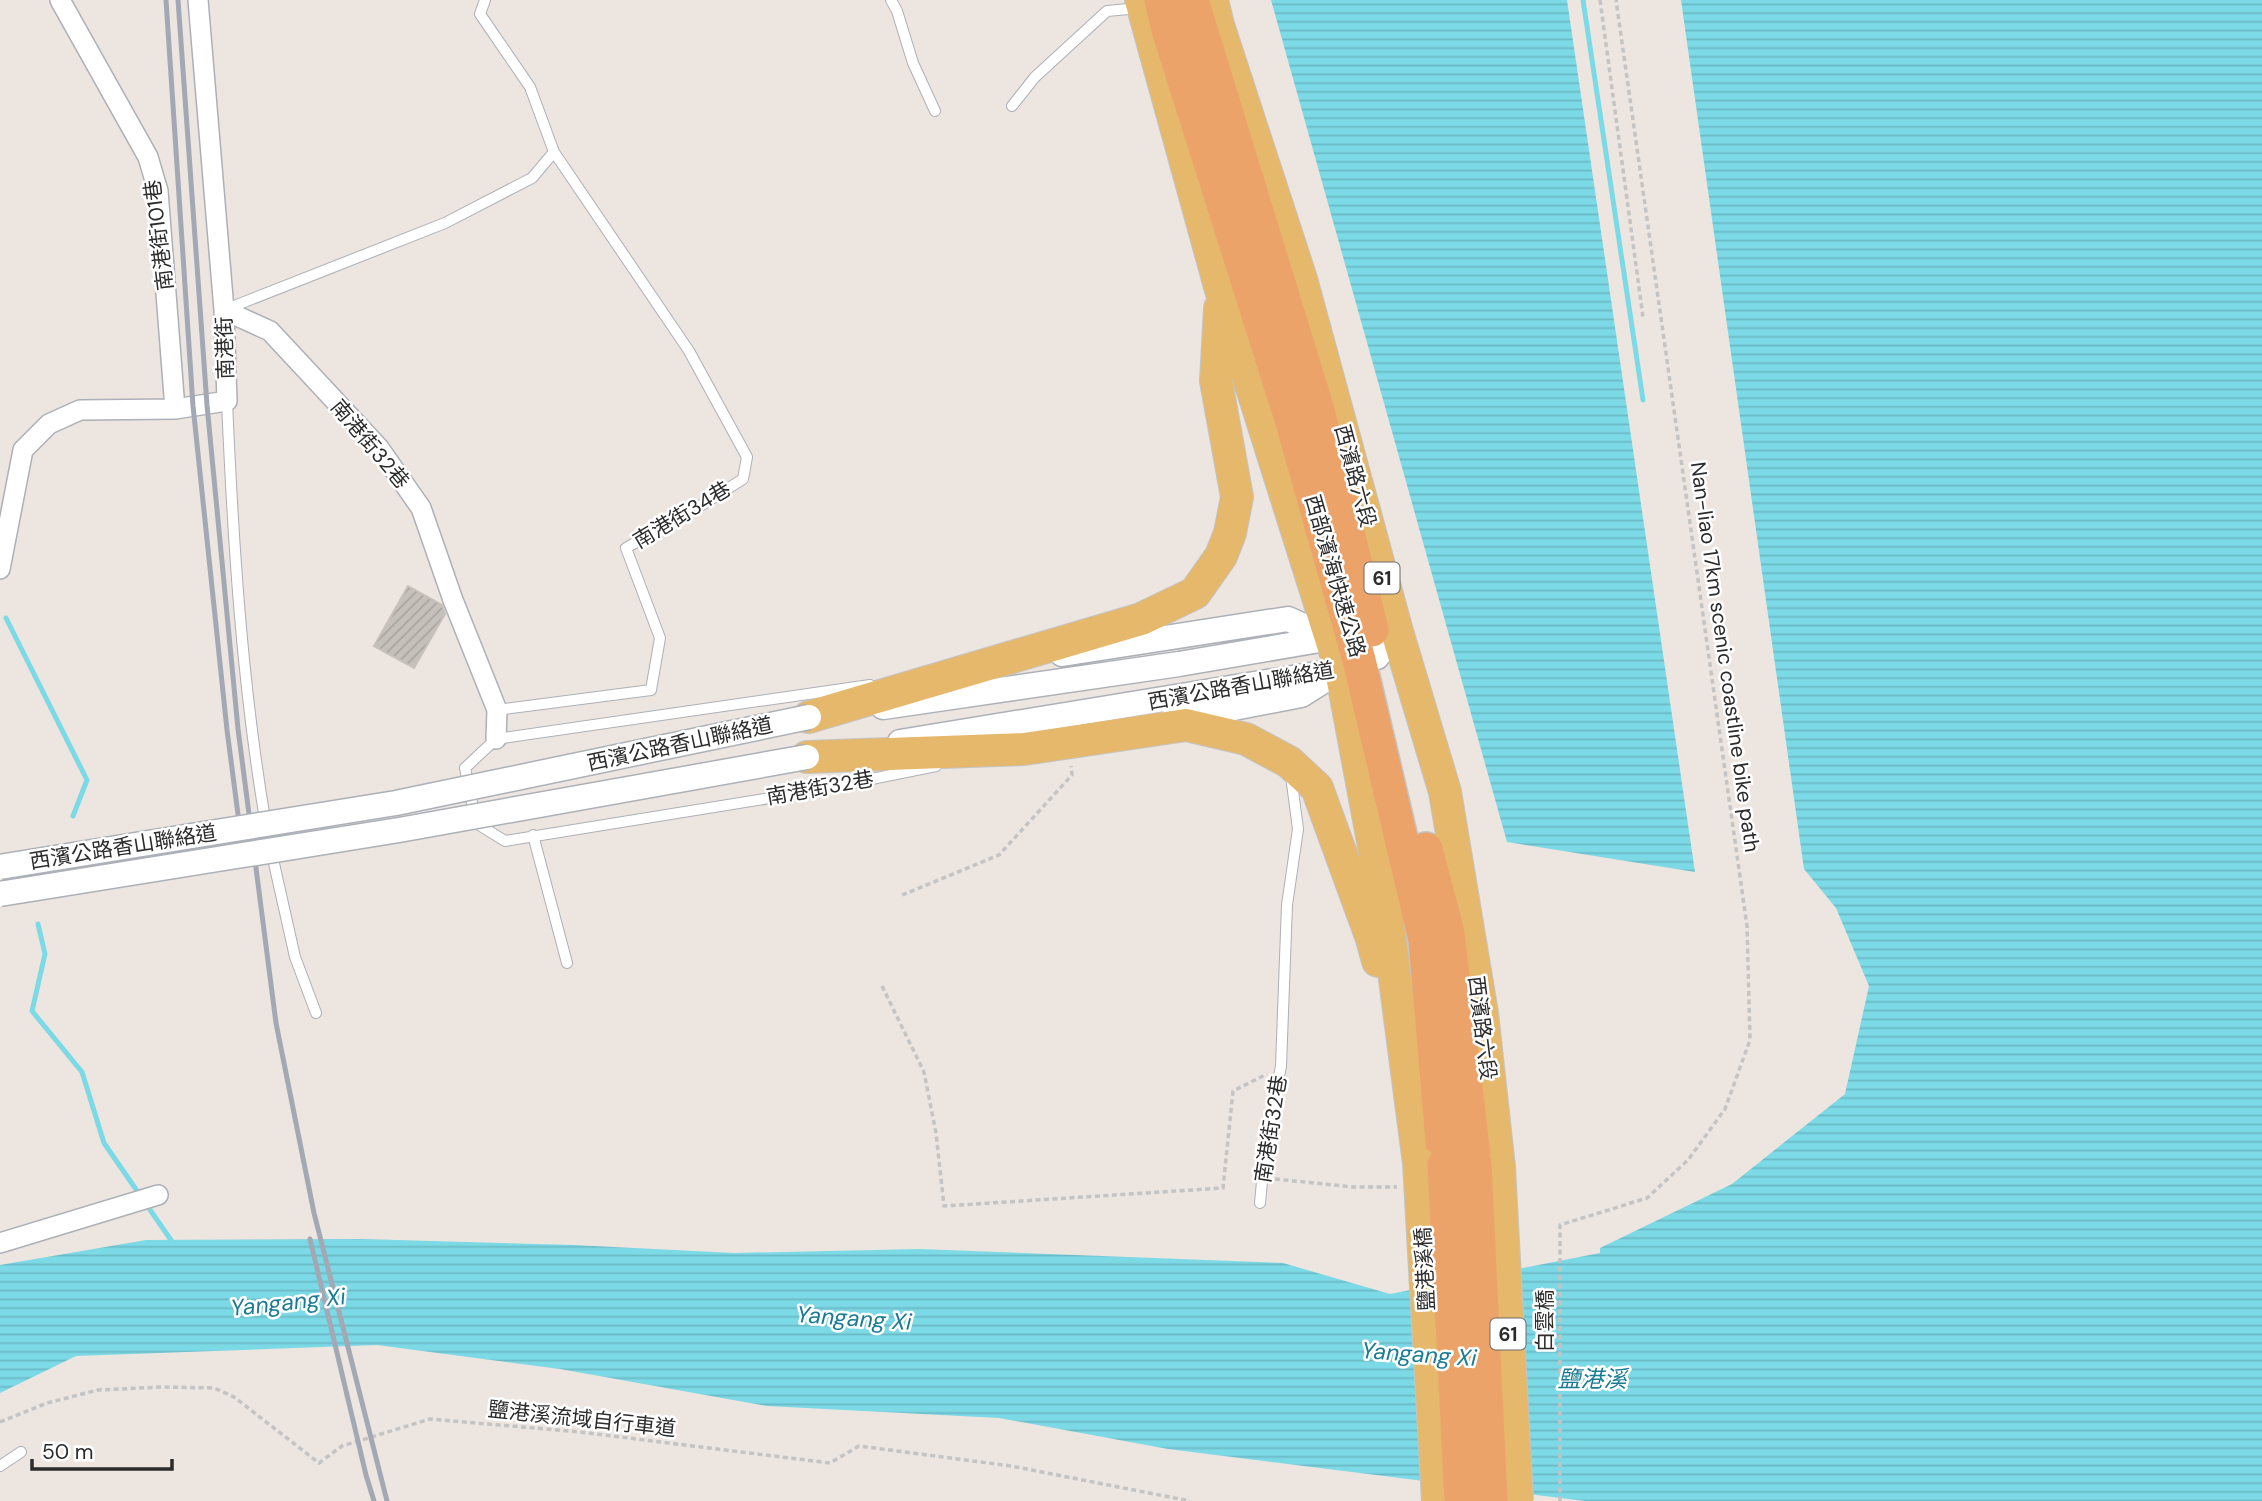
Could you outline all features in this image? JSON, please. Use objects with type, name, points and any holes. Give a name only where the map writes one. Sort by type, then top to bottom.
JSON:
[{"type":"highway","name":"西部濱海快速公路","points":[[1192,0],[1318,410],[1362,630],[1359,662],[1425,940],[1459,1165]]},
{"type":"highway","name":"西部濱海快速公路","points":[[1148,3],[1172,43],[1291,418],[1362,630]]},
{"type":"highway","name":"鹽港溪橋","points":[[1459,1165],[1461,1501]]},
{"type":"highway","name":"61","points":[[1459,1165],[1491,1501]]},
{"type":"main road","name":"西濱路六段","points":[[1212,0],[1301,279],[1362,630]]},
{"type":"main road","name":"西濱路六段","points":[[1148,3],[1222,289],[1362,630],[1445,792],[1482,1013],[1459,1165]]},
{"type":"main road","points":[[810,717],[1141,619],[1195,593],[1221,556],[1230,533],[1237,497],[1216,381],[1222,289]]},
{"type":"main road","name":"61","points":[[1359,662],[1405,1060],[1459,1165],[1517,1501]]},
{"type":"main road","points":[[807,757],[1024,749],[1186,725],[1246,739],[1289,762],[1317,788],[1372,939],[1405,1060]]},
{"type":"main road","name":"鹽港溪橋","points":[[1438,1501],[1459,1165]]},
{"type":"street","name":"南港街101巷","points":[[60,0],[148,157],[158,191],[175,409]]},
{"type":"street","name":"南港街","points":[[0,569],[23,450],[49,424],[80,410],[175,409],[227,401],[224,310],[198,0]]},
{"type":"street","name":"南港街32巷","points":[[224,310],[270,331],[379,448],[421,508],[453,600],[497,709],[496,739]]},
{"type":"street","points":[[970,668],[1288,619],[1362,630]]},
{"type":"street","name":"西濱公路香山聯絡道","points":[[0,867],[396,803],[810,717],[1165,666],[1362,630]]},
{"type":"street","points":[[1024,749],[1301,695],[1359,662]]},
{"type":"street","name":"西濱公路香山聯絡道","points":[[0,894],[400,830],[1359,662]]},
{"type":"street","points":[[0,1243],[148,1198]]},
{"type":"lane","name":"南港街34巷","points":[[485,0],[480,14],[530,87],[554,152],[689,351],[747,457],[743,479],[626,548],[660,638],[650,690],[497,709]]},
{"type":"lane","points":[[891,0],[912,64],[935,111]]},
{"type":"lane","points":[[1012,106],[1035,76],[1107,11],[1148,3]]},
{"type":"lane","points":[[224,310],[445,223],[532,178],[554,152]]},
{"type":"lane","points":[[227,401],[234,549],[255,762],[273,866],[295,957],[316,1013]]},
{"type":"lane","points":[[894,681],[970,668]]},
{"type":"lane","points":[[496,739],[881,683]]},
{"type":"lane","name":"南港街32巷","points":[[496,739],[465,768],[476,823],[505,841],[807,792],[942,765]]},
{"type":"lane","points":[[956,762],[1024,749]]},
{"type":"lane","name":"南港街32巷","points":[[1260,1203],[1265,1150],[1282,1066],[1287,905],[1298,829],[1289,762]]},
{"type":"lane","points":[[533,835],[566,963]]},
{"type":"lane","points":[[0,1466],[21,1452]]},
{"type":"path","points":[[1600,0],[1643,317]]},
{"type":"path","name":"Nan-liao 17km scenic coastline bike path","points":[[1560,1225],[1647,1198],[1688,1160],[1725,1109],[1750,1040],[1747,926],[1616,0]]},
{"type":"path","points":[[902,895],[999,855],[1072,775],[1070,743]]},
{"type":"path","points":[[882,986],[924,1072],[936,1133],[944,1206],[1223,1188],[1233,1091],[1282,1066]]},
{"type":"path","name":"白雲橋","points":[[1560,1225],[1560,1501]]},
{"type":"path","name":"鹽港溪流域自行車道","points":[[0,1422],[47,1403],[98,1390],[214,1388],[234,1397],[319,1462],[342,1446],[430,1419],[580,1432],[830,1463],[859,1446],[1011,1466],[1190,1501]]},
{"type":"water","points":[[1271,0],[1567,0],[1695,872],[1507,842]]},
{"type":"water","points":[[1681,0],[2262,0],[2262,1501],[1585,1501],[1168,1449],[999,1418],[767,1406],[560,1369],[377,1345],[76,1356],[0,1393],[0,1265],[146,1240],[361,1239],[734,1253],[919,1249],[1283,1263],[1390,1294],[1600,1253],[1600,1248],[1732,1184],[1845,1094],[1869,986],[1836,908],[1804,869]]},
{"type":"building","points":[[408,586],[442,605],[445,614],[414,668],[374,646]]},
{"type":"waterway","points":[[1583,0],[1643,400]]},
{"type":"waterway","points":[[6,618],[87,780],[73,816]]},
{"type":"waterway","points":[[38,924],[45,954],[32,1011],[82,1072],[104,1143],[173,1243]]},
{"type":"railway","points":[[166,0],[193,406],[239,822]]},
{"type":"railway","points":[[178,0],[207,405],[238,729],[276,1023],[314,1213],[387,1501]]},
{"type":"railway","points":[[310,1239],[374,1501]]},
{"type":"water label","name":"Yangang Xi","points":[[288,1302]]},
{"type":"water label","name":"Yangang Xi","points":[[854,1318]]},
{"type":"water label","name":"Yangang Xi","points":[[1419,1354]]},
{"type":"water label","name":"鹽港溪","points":[[1592,1379]]}]
